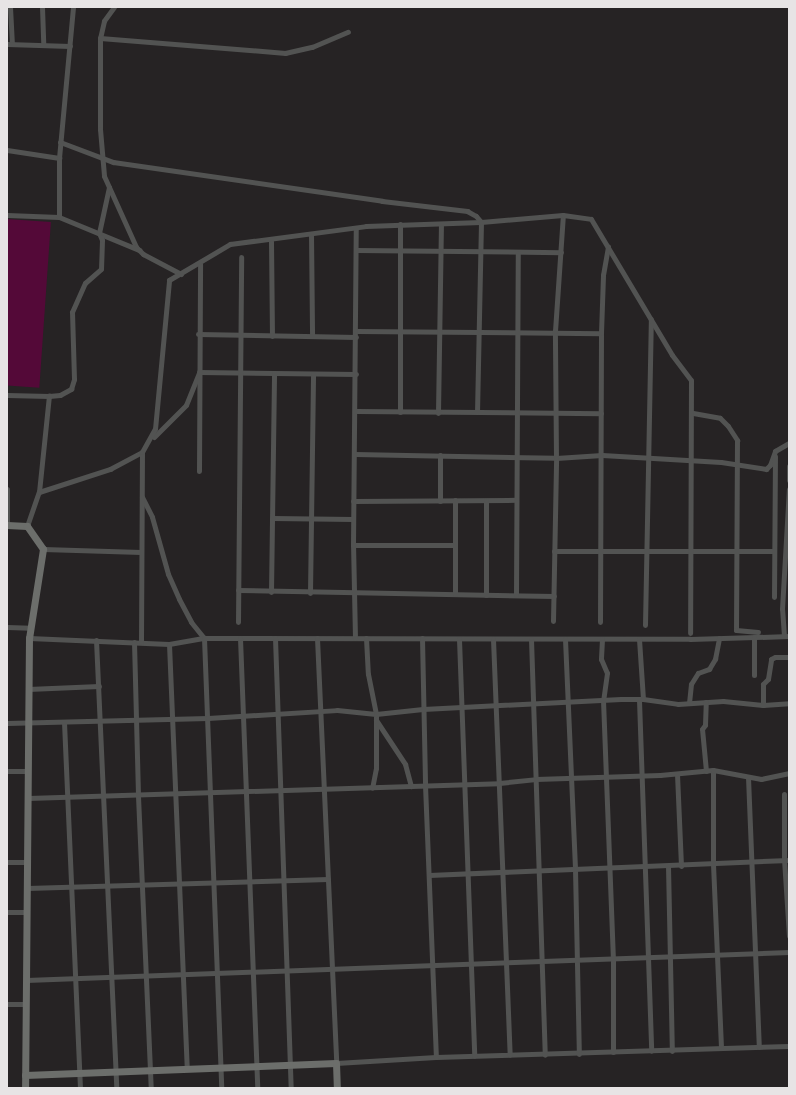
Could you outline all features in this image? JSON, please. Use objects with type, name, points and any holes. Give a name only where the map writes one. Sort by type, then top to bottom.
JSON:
[{"type":"street","points":[[10,7],[10,44],[70,46]]},
{"type":"street","points":[[42,7],[43,44]]},
{"type":"street","points":[[59,217],[60,142],[73,7]]},
{"type":"street","points":[[114,7],[104,21],[100,38],[102,159],[104,176],[140,251]]},
{"type":"street","points":[[100,38],[285,53],[312,47],[348,32]]},
{"type":"street","points":[[60,142],[102,159],[382,201],[468,211],[481,222]]},
{"type":"street","points":[[7,150],[59,158]]},
{"type":"street","points":[[7,395],[60,395],[71,389],[74,378],[72,312],[85,283],[101,269],[102,240],[99,233],[109,187]]},
{"type":"street","points":[[7,215],[59,217],[140,251],[161,265],[181,274]]},
{"type":"street","points":[[553,621],[556,458],[555,331],[563,215]]},
{"type":"street","points":[[39,492],[110,469],[142,452],[150,441],[156,430],[164,362],[163,339],[170,280],[200,264],[214,251],[230,244],[271,241],[356,228],[400,224],[481,222],[563,215],[590,218],[672,355],[691,380],[693,413],[690,633]]},
{"type":"street","points":[[477,412],[481,222]]},
{"type":"street","points":[[400,224],[402,250],[400,412]]},
{"type":"street","points":[[438,413],[441,224]]},
{"type":"street","points":[[355,638],[353,500],[356,411],[356,228]]},
{"type":"street","points":[[311,234],[312,336]]},
{"type":"street","points":[[271,241],[272,336]]},
{"type":"street","points":[[600,622],[602,455],[601,333],[603,276],[608,246]]},
{"type":"street","points":[[356,250],[480,251],[518,253],[561,252]]},
{"type":"street","points":[[516,595],[518,253]]},
{"type":"street","points":[[238,622],[241,257]]},
{"type":"street","points":[[199,471],[198,334],[200,264]]},
{"type":"street","points":[[645,625],[647,458],[651,318]]},
{"type":"street","points":[[356,331],[555,331],[601,333]]},
{"type":"street","points":[[198,334],[356,337]]},
{"type":"street","points":[[150,441],[186,405],[199,372]]},
{"type":"street","points":[[199,372],[356,374]]},
{"type":"street","points":[[271,592],[274,373]]},
{"type":"street","points":[[310,593],[313,374]]},
{"type":"street","points":[[27,526],[39,492],[49,396]]},
{"type":"street","points":[[356,411],[555,414],[601,413]]},
{"type":"street","points":[[693,413],[713,416],[725,422],[737,440],[738,551],[736,630],[758,632]]},
{"type":"street","points":[[355,454],[556,458],[602,455],[737,463],[768,468],[775,451],[789,443]]},
{"type":"street","points":[[774,597],[775,451]]},
{"type":"street","points":[[141,642],[142,452]]},
{"type":"street","points":[[440,455],[440,500]]},
{"type":"street","points":[[789,466],[789,480]]},
{"type":"street","points":[[7,489],[7,525],[27,526]]},
{"type":"street","points":[[29,638],[169,644],[204,638],[640,639],[787,636],[782,609],[789,490]]},
{"type":"street","points":[[142,496],[152,516],[171,581],[191,622],[204,638],[211,792],[212,882],[218,973],[221,1088]]},
{"type":"street","points":[[353,500],[516,500]]},
{"type":"street","points":[[455,500],[455,594]]},
{"type":"street","points":[[486,500],[486,595]]},
{"type":"street","points":[[272,518],[353,519]]},
{"type":"street","points":[[25,1088],[29,638],[43,549],[27,526]]},
{"type":"street","points":[[353,545],[454,545]]},
{"type":"street","points":[[43,549],[141,552]]},
{"type":"street","points":[[554,551],[774,551]]},
{"type":"street","points":[[238,590],[310,593],[554,596]]},
{"type":"street","points":[[7,627],[30,628]]},
{"type":"street","points":[[754,637],[754,675]]},
{"type":"street","points":[[240,638],[257,1088]]},
{"type":"street","points":[[276,638],[282,880],[291,1088]]},
{"type":"street","points":[[317,638],[333,970],[337,1088]]},
{"type":"street","points":[[366,638],[368,674],[376,717],[376,768],[372,788]]},
{"type":"street","points":[[422,638],[425,785],[436,1057]]},
{"type":"street","points":[[689,703],[691,684],[698,673],[709,669],[715,659],[719,638]]},
{"type":"street","points":[[458,639],[474,1056]]},
{"type":"street","points":[[493,639],[510,1055]]},
{"type":"street","points":[[531,639],[540,961],[545,1055]]},
{"type":"street","points":[[565,639],[575,869],[579,1054]]},
{"type":"street","points":[[602,639],[601,659],[607,673],[603,700],[613,958],[613,1052]]},
{"type":"street","points":[[640,639],[644,867],[651,1051]]},
{"type":"street","points":[[96,640],[105,797],[116,1088]]},
{"type":"street","points":[[134,642],[138,719],[138,796],[151,1088]]},
{"type":"street","points":[[169,644],[187,1067]]},
{"type":"street","points":[[763,705],[763,684],[768,679],[772,659],[789,657]]},
{"type":"street","points":[[28,689],[99,686]]},
{"type":"street","points":[[7,723],[28,724],[138,719],[208,718],[352,710],[376,717],[423,709],[496,705],[567,704],[603,700],[641,700],[689,703],[706,702],[763,705],[789,703]]},
{"type":"street","points":[[706,702],[705,725],[702,729],[706,771]]},
{"type":"street","points":[[376,717],[405,764],[411,786]]},
{"type":"street","points":[[64,722],[73,888],[80,1088]]},
{"type":"street","points":[[713,770],[714,864],[719,955],[721,1048]]},
{"type":"street","points":[[28,798],[138,796],[280,789],[372,788],[499,783],[536,779],[677,774],[713,770],[761,779],[789,773]]},
{"type":"street","points":[[7,771],[28,771]]},
{"type":"street","points":[[677,774],[681,866]]},
{"type":"street","points":[[748,777],[750,862],[757,954],[759,1047]]},
{"type":"street","points":[[784,794],[789,936]]},
{"type":"street","points":[[429,875],[503,871],[681,866],[787,860]]},
{"type":"street","points":[[7,862],[27,862]]},
{"type":"street","points":[[668,866],[672,1051]]},
{"type":"street","points":[[27,888],[143,886],[212,882],[328,879]]},
{"type":"street","points":[[7,912],[27,912]]},
{"type":"street","points":[[26,980],[76,980],[287,970],[333,970],[671,955],[719,955],[789,952]]},
{"type":"street","points":[[7,1004],[26,1004]]},
{"type":"street","points":[[25,1075],[256,1064],[336,1063],[436,1057],[579,1054],[789,1046]]},
{"type":"shaded area","points":[[7,219],[51,222],[39,388],[7,385]]}]
